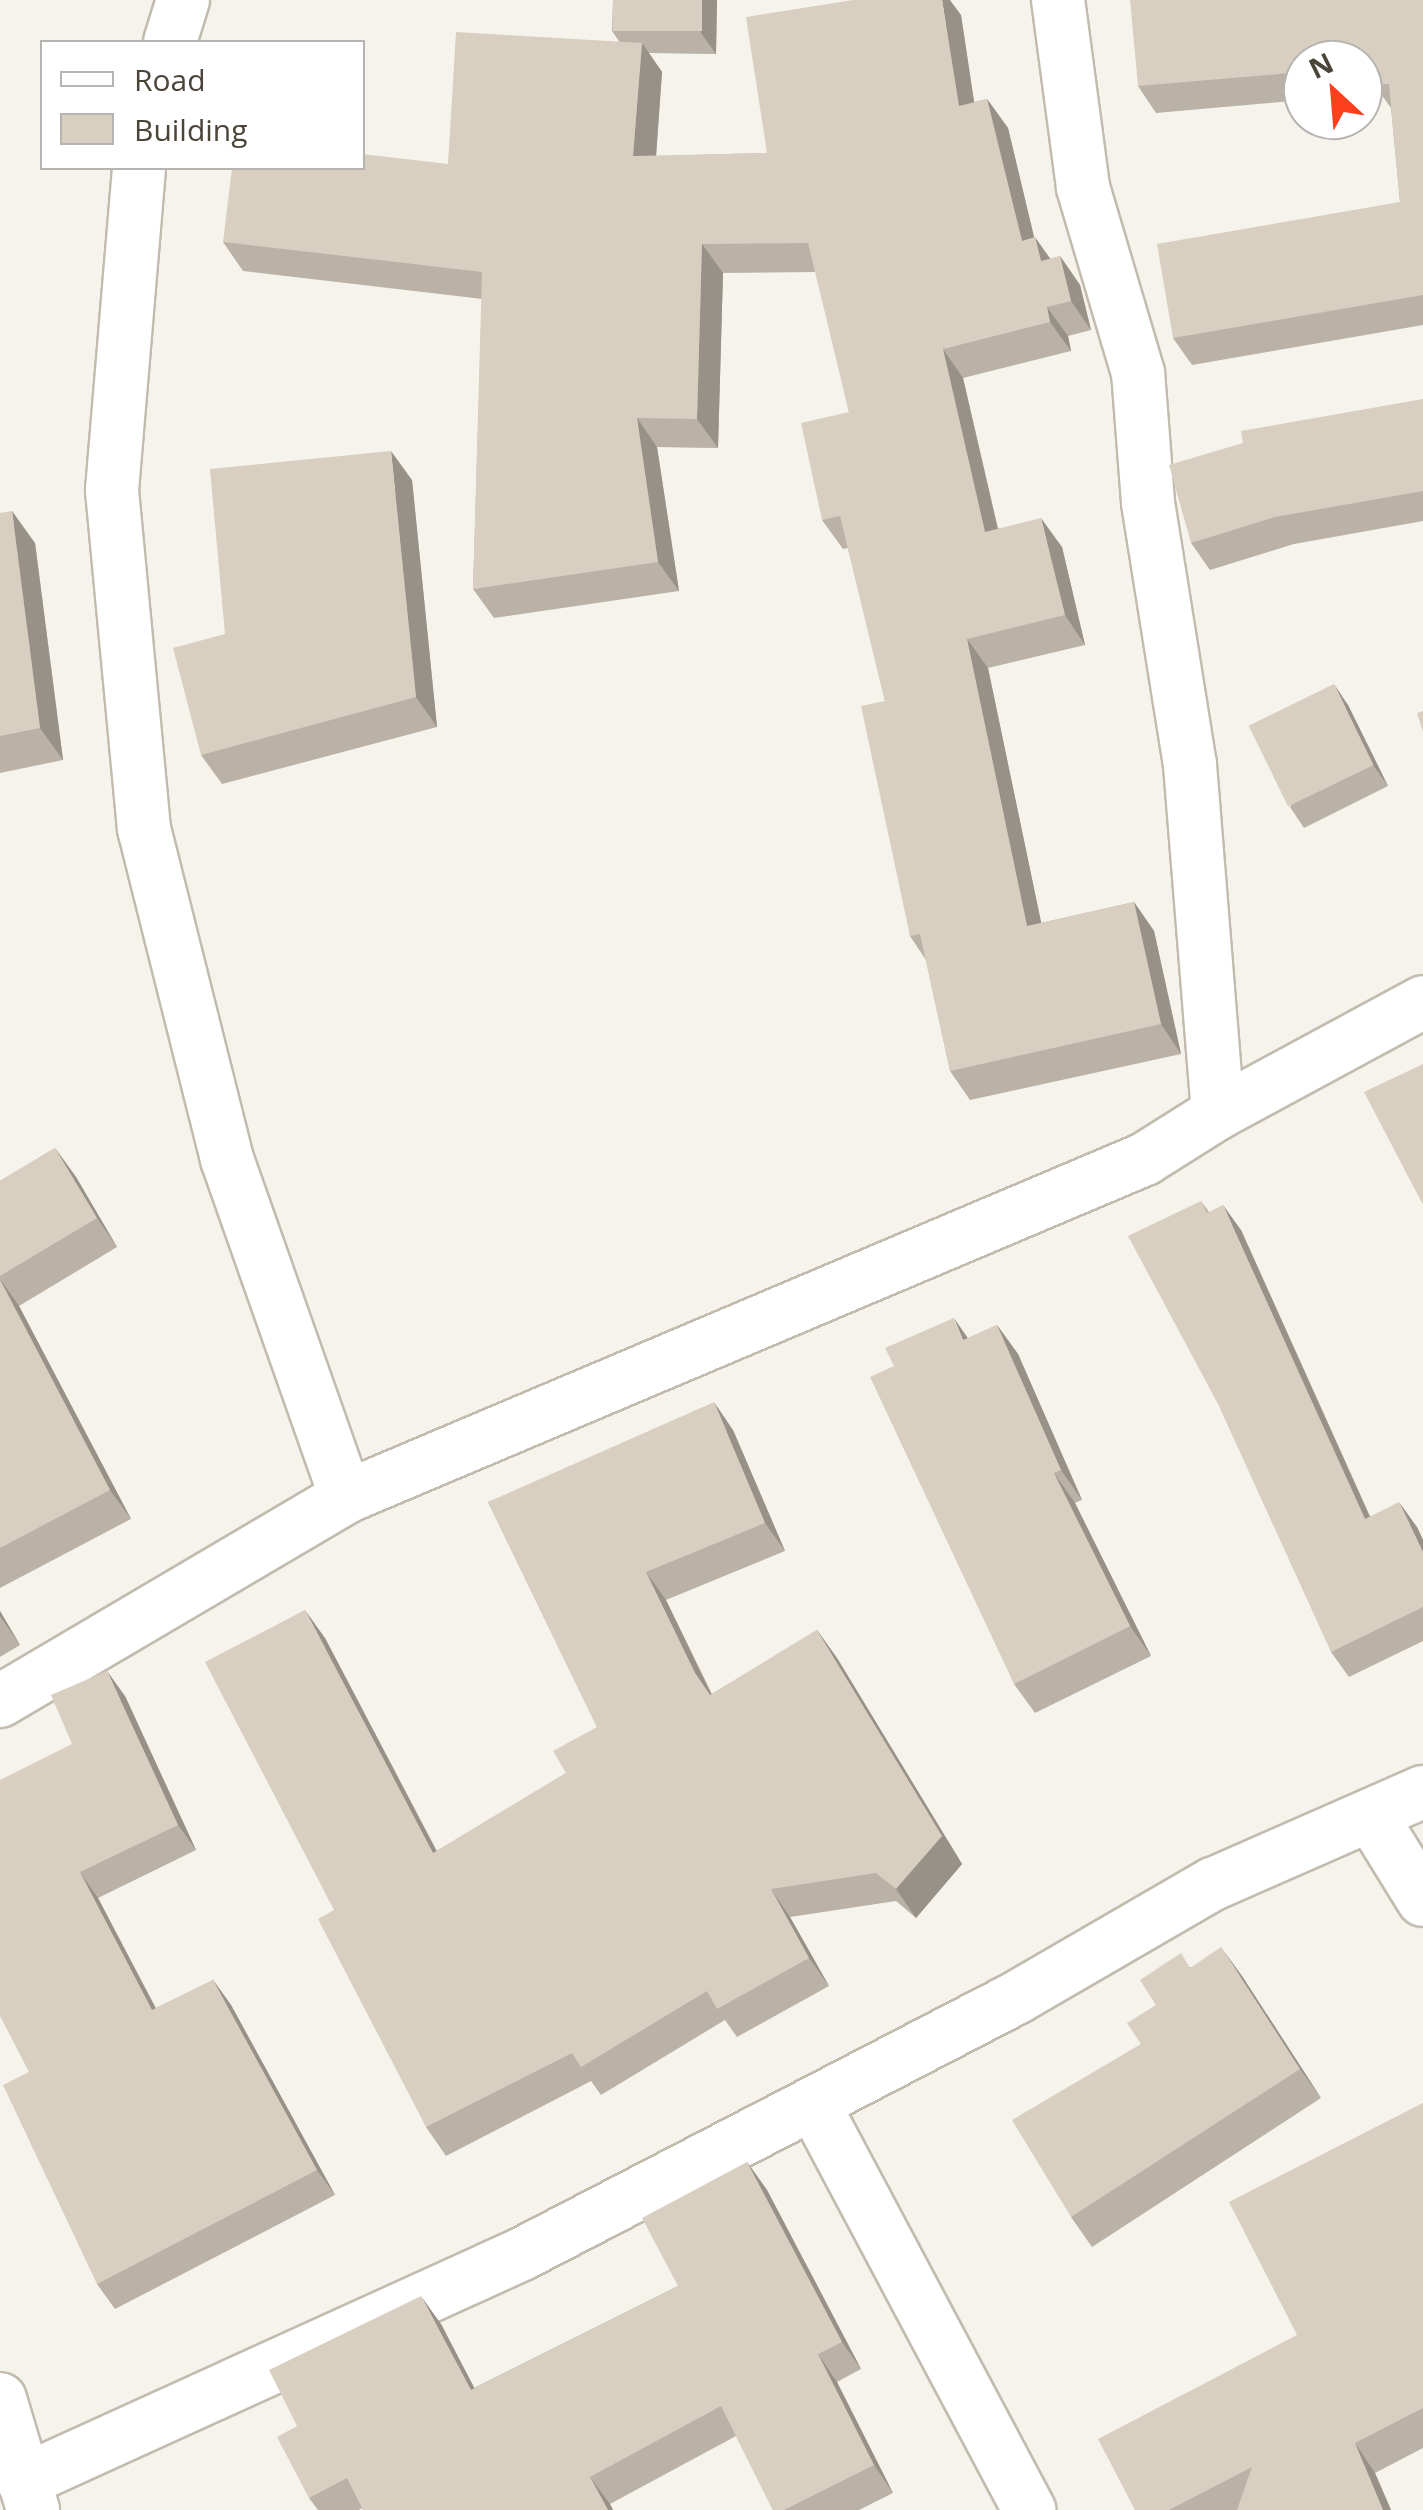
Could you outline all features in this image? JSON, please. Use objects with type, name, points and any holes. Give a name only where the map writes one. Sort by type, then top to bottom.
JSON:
[{"type":"street","points":[[171,40],[183,0]]},
{"type":"street","points":[[1058,0],[1083,187],[1138,374],[1148,502],[1190,765],[1218,1113]]},
{"type":"street","points":[[140,170],[112,490],[144,829],[227,1159],[346,1497]]},
{"type":"street","points":[[0,1701],[346,1497],[1146,1159],[1218,1113],[1423,1002]]},
{"type":"street","points":[[0,2399],[28,2496],[522,2254],[814,2105],[1213,1884],[1373,1819],[1423,1792]]},
{"type":"street","points":[[1373,1819],[1423,1900]]},
{"type":"street","points":[[814,2105],[1028,2510]]},
{"type":"building","points":[[613,0],[702,0],[702,31],[613,31]]},
{"type":"building","points":[[853,0],[942,0],[959,106],[987,99],[1022,241],[1035,237],[1041,261],[1060,256],[1071,301],[1047,307],[1050,322],[943,349],[985,532],[1041,518],[1065,615],[967,639],[1027,926],[1134,902],[1161,1024],[950,1071],[920,934],[910,936],[861,706],[885,701],[840,516],[822,520],[801,423],[849,412],[808,243],[702,244],[697,419],[637,418],[658,562],[473,589],[482,272],[223,242],[232,170],[365,170],[365,154],[448,164],[456,32],[642,43],[633,156],[767,153],[746,17]]},
{"type":"building","points":[[1130,0],[1423,0],[1423,295],[1173,338],[1157,244],[1400,202],[1389,84],[1383,84],[1383,40],[1283,40],[1283,74],[1138,86]]},
{"type":"building","points":[[1423,399],[1423,491],[1275,517],[1191,543],[1169,465],[1243,443],[1241,431]]},
{"type":"building","points":[[391,451],[416,697],[201,755],[173,648],[225,634],[210,469]]},
{"type":"building","points":[[12,511],[40,728],[0,736],[0,513]]},
{"type":"building","points":[[1334,684],[1373,765],[1288,807],[1249,726]]},
{"type":"building","points":[[1423,711],[1423,732],[1417,713]]},
{"type":"building","points":[[1423,1064],[1423,1205],[1364,1092]]},
{"type":"building","points":[[55,1148],[97,1218],[0,1276],[0,1181]]},
{"type":"building","points":[[1201,1201],[1207,1213],[1223,1205],[1365,1519],[1399,1502],[1423,1552],[1423,1607],[1331,1652],[1218,1404],[1128,1236]]},
{"type":"building","points":[[0,1280],[110,1490],[0,1548]]},
{"type":"building","points":[[954,1318],[963,1340],[997,1325],[1061,1470],[1054,1473],[1130,1626],[1014,1684],[870,1377],[894,1366],[885,1348]]},
{"type":"building","points":[[714,1402],[765,1523],[646,1572],[695,1673],[710,1695],[817,1630],[942,1836],[896,1889],[876,1873],[771,1889],[809,1958],[717,2009],[707,1991],[581,2067],[572,2053],[426,2127],[318,1919],[334,1910],[205,1662],[305,1610],[433,1853],[566,1773],[553,1751],[597,1727],[488,1502]]},
{"type":"building","points":[[107,1671],[178,1825],[80,1872],[152,2010],[213,1980],[317,2170],[97,2284],[3,2085],[29,2072],[0,2016],[0,1780],[72,1744],[51,1695]]},
{"type":"building","points":[[1221,1947],[1300,2069],[1071,2217],[1012,2120],[1141,2044],[1127,2023],[1156,2005],[1140,1980],[1181,1953],[1190,1968]]},
{"type":"building","points":[[1423,2103],[1423,2408],[1355,2443],[1383,2510],[1237,2510],[1252,2467],[1169,2510],[1135,2510],[1098,2439],[1297,2335],[1229,2202]]},
{"type":"building","points":[[747,2162],[842,2342],[818,2354],[874,2465],[784,2510],[773,2510],[721,2406],[590,2477],[608,2510],[363,2510],[347,2478],[309,2498],[277,2437],[297,2426],[269,2370],[421,2296],[471,2390],[678,2286],[642,2218]]}]
